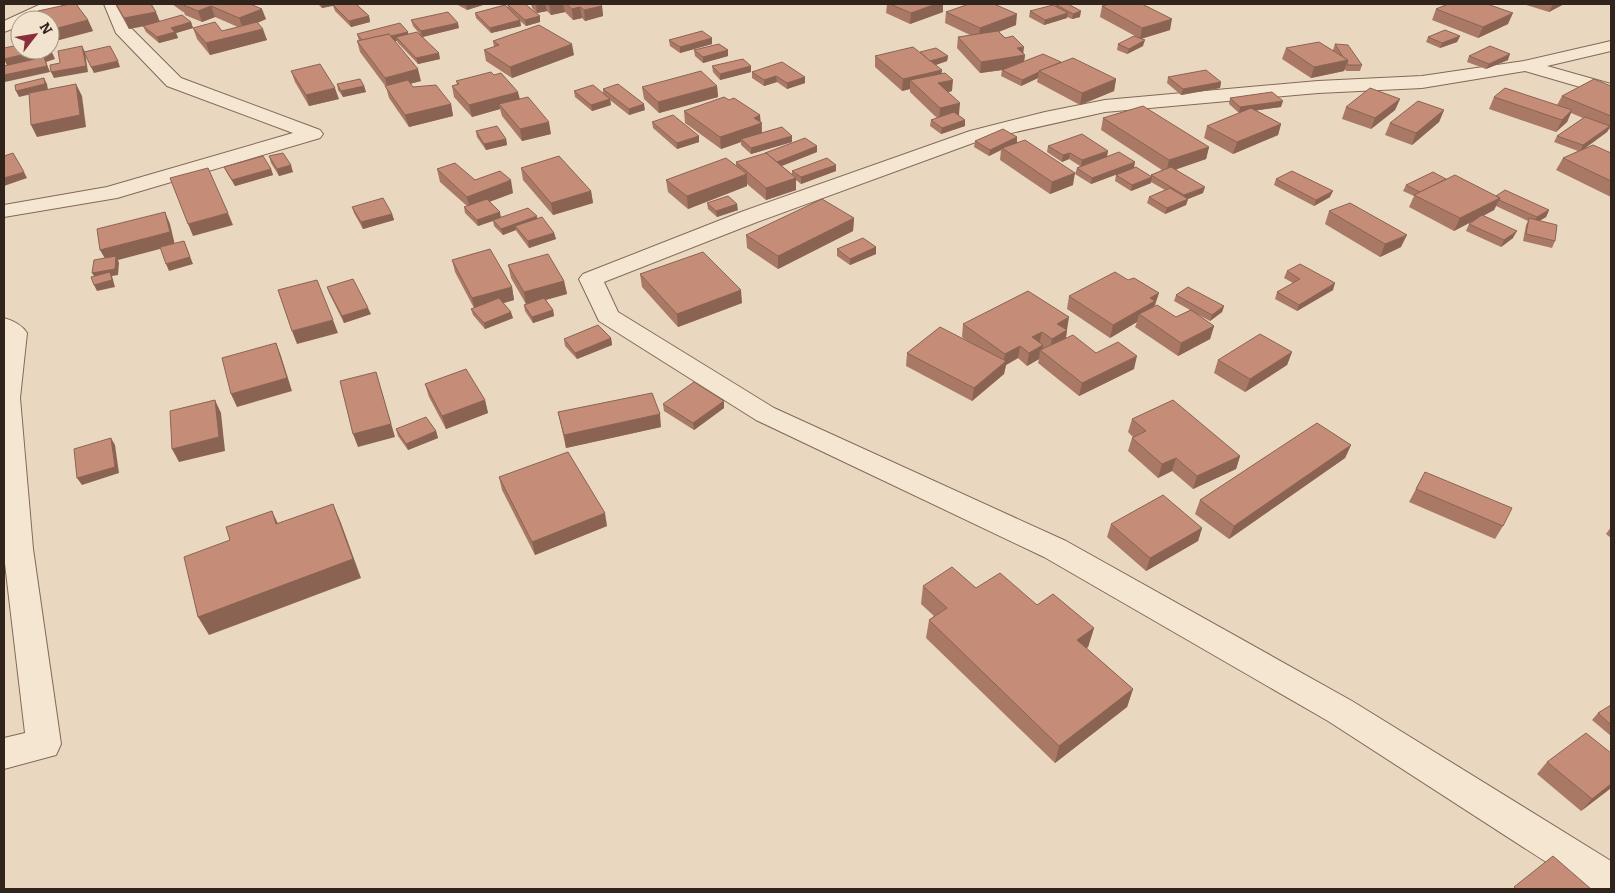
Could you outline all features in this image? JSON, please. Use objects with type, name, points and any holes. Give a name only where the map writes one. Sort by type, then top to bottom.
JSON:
[{"type":"street","points":[[4,27],[54,4]]},
{"type":"street","points":[[4,221],[14,210],[110,193],[314,134],[174,82],[122,29],[112,4]]},
{"type":"street","points":[[1611,46],[1524,66],[1422,82],[1318,87],[1105,106],[1045,118],[958,142],[749,217],[591,278],[608,316],[765,414],[1055,549],[1340,711],[1611,882]]},
{"type":"street","points":[[1524,66],[1546,70],[1611,90]]},
{"type":"street","points":[[4,326],[15,333],[7,398],[18,549],[44,744],[4,753]]},
{"type":"building","points":[[76,4],[88,20],[60,27],[60,10],[43,10]]},
{"type":"building","points":[[116,4],[151,4],[156,12],[124,18]]},
{"type":"building","points":[[181,4],[250,4],[262,9],[239,18],[211,6],[198,11]]},
{"type":"building","points":[[356,4],[369,16],[349,21],[333,5]]},
{"type":"building","points":[[507,4],[525,4],[540,16],[525,20]]},
{"type":"building","points":[[566,4],[600,4],[602,6],[584,10],[580,7],[572,9]]},
{"type":"building","points":[[890,4],[936,4],[911,13]]},
{"type":"building","points":[[969,4],[994,4],[1017,14],[980,28],[946,12]]},
{"type":"building","points":[[1055,4],[1068,4],[1081,11],[1073,14]]},
{"type":"building","points":[[1110,4],[1142,4],[1172,19],[1142,28],[1102,6]]},
{"type":"building","points":[[1448,4],[1487,4],[1513,13],[1483,27],[1436,9]]},
{"type":"building","points":[[505,5],[520,20],[490,28],[475,13]]},
{"type":"building","points":[[1053,5],[1068,13],[1045,20],[1030,11]]},
{"type":"building","points":[[448,12],[458,23],[421,31],[411,20]]},
{"type":"building","points":[[182,15],[191,22],[171,28],[175,32],[157,37],[143,26]]},
{"type":"building","points":[[215,22],[222,31],[257,22],[263,29],[206,43],[193,28]]},
{"type":"building","points":[[400,23],[408,32],[362,40],[357,34]]},
{"type":"building","points":[[539,25],[572,44],[510,67],[484,50],[499,45],[493,41]]},
{"type":"building","points":[[1445,30],[1460,36],[1442,43],[1428,37]]},
{"type":"building","points":[[702,31],[712,38],[680,47],[669,40]]},
{"type":"building","points":[[998,31],[1005,38],[1013,36],[1024,47],[1017,48],[1025,55],[981,62],[958,37]]},
{"type":"building","points":[[417,32],[439,53],[416,58],[396,37]]},
{"type":"building","points":[[389,34],[418,69],[385,78],[357,41]]},
{"type":"building","points":[[1134,36],[1145,40],[1129,49],[1118,44]]},
{"type":"building","points":[[1319,42],[1348,60],[1314,67],[1286,48]]},
{"type":"building","points":[[719,44],[728,50],[703,57],[694,50]]},
{"type":"building","points":[[1335,44],[1348,45],[1362,65],[1348,65],[1348,60],[1343,57]]},
{"type":"building","points":[[82,46],[86,66],[51,72],[50,65],[60,63],[60,51]]},
{"type":"building","points":[[110,46],[118,61],[91,67],[84,52]]},
{"type":"building","points":[[1490,46],[1510,54],[1489,64],[1469,56]]},
{"type":"building","points":[[10,47],[10,58],[4,59],[4,48]]},
{"type":"building","points":[[913,47],[942,70],[903,79],[875,56]]},
{"type":"building","points":[[936,48],[948,56],[930,61],[920,52]]},
{"type":"building","points":[[1043,54],[1061,62],[1022,80],[1002,70]]},
{"type":"building","points":[[1073,58],[1116,79],[1082,93],[1039,71]]},
{"type":"building","points":[[743,59],[751,66],[720,74],[712,66]]},
{"type":"building","points":[[31,60],[45,60],[47,66],[4,75],[4,66]]},
{"type":"building","points":[[782,62],[805,77],[787,83],[776,76],[764,80],[752,72]]},
{"type":"building","points":[[320,64],[335,88],[306,95],[291,71]]},
{"type":"building","points":[[1206,70],[1221,82],[1183,89],[1168,77]]},
{"type":"building","points":[[701,71],[717,86],[658,102],[642,87]]},
{"type":"building","points":[[491,72],[494,75],[501,73],[518,92],[469,105],[452,86],[459,84],[456,81]]},
{"type":"building","points":[[945,73],[953,80],[938,83],[960,103],[940,108],[910,80]]},
{"type":"building","points":[[44,78],[45,84],[16,91],[15,85]]},
{"type":"building","points":[[360,79],[364,86],[341,91],[337,84]]},
{"type":"building","points":[[1594,79],[1611,86],[1611,116],[1562,96]]},
{"type":"building","points":[[408,80],[413,87],[436,85],[451,104],[405,115],[385,86]]},
{"type":"building","points":[[76,84],[80,115],[31,125],[29,93]]},
{"type":"building","points":[[618,84],[644,104],[629,109],[603,89]]},
{"type":"building","points":[[593,85],[610,99],[591,105],[574,91]]},
{"type":"building","points":[[1370,88],[1400,99],[1375,118],[1346,107]]},
{"type":"building","points":[[1505,88],[1572,110],[1562,120],[1494,97]]},
{"type":"building","points":[[1272,92],[1283,101],[1240,107],[1230,98]]},
{"type":"building","points":[[528,97],[549,122],[520,129],[499,104]]},
{"type":"building","points":[[724,97],[729,100],[734,98],[760,115],[754,118],[762,123],[720,137],[684,111]]},
{"type":"building","points":[[1418,101],[1444,110],[1416,133],[1390,123]]},
{"type":"building","points":[[1143,106],[1209,147],[1169,160],[1103,118]]},
{"type":"building","points":[[1251,108],[1281,124],[1237,142],[1207,126]]},
{"type":"building","points":[[954,112],[965,120],[942,128],[931,120]]},
{"type":"building","points":[[673,115],[699,136],[677,143],[652,122]]},
{"type":"building","points":[[1585,117],[1610,126],[1583,145],[1557,136]]},
{"type":"building","points":[[497,126],[506,139],[484,144],[476,131]]},
{"type":"building","points":[[782,127],[792,136],[751,148],[741,139]]},
{"type":"building","points":[[1003,129],[1017,137],[990,150],[975,141]]},
{"type":"building","points":[[1082,134],[1108,151],[1082,160],[1070,153],[1063,155],[1048,146]]},
{"type":"building","points":[[805,138],[817,146],[777,162],[765,153]]},
{"type":"building","points":[[1025,140],[1075,173],[1052,182],[1002,148]]},
{"type":"building","points":[[1593,145],[1611,153],[1611,181],[1563,158]]},
{"type":"building","points":[[1119,152],[1135,162],[1092,178],[1077,168]]},
{"type":"building","points":[[13,153],[24,172],[4,178],[4,156]]},
{"type":"building","points":[[283,153],[291,165],[277,169],[269,156]]},
{"type":"building","points":[[766,153],[796,178],[766,188],[736,162]]},
{"type":"building","points":[[263,156],[271,169],[232,180],[224,167]]},
{"type":"building","points":[[559,156],[591,191],[551,203],[521,168]]},
{"type":"building","points":[[726,158],[747,174],[687,196],[666,180]]},
{"type":"building","points":[[827,158],[836,165],[801,177],[792,171]]},
{"type":"building","points":[[455,163],[475,180],[500,171],[511,180],[467,197],[437,169]]},
{"type":"building","points":[[1136,167],[1152,177],[1132,185],[1116,175]]},
{"type":"building","points":[[1171,167],[1205,187],[1184,195],[1151,175]]},
{"type":"building","points":[[208,168],[228,213],[188,224],[170,178]]},
{"type":"building","points":[[1292,171],[1333,191],[1316,200],[1276,179]]},
{"type":"building","points":[[1433,172],[1446,179],[1420,192],[1406,185]]},
{"type":"building","points":[[1455,175],[1500,198],[1460,218],[1414,195]]},
{"type":"building","points":[[1170,188],[1188,199],[1167,208],[1149,197]]},
{"type":"building","points":[[1505,190],[1549,210],[1537,217],[1499,200],[1500,198],[1496,196]]},
{"type":"building","points":[[728,196],[737,204],[716,211],[707,203]]},
{"type":"building","points":[[383,198],[392,214],[361,222],[352,207]]},
{"type":"building","points":[[487,199],[500,212],[477,220],[464,207]]},
{"type":"building","points":[[822,199],[854,218],[778,256],[746,235]]},
{"type":"building","points":[[1350,203],[1407,235],[1385,244],[1329,211]]},
{"type":"building","points":[[528,208],[537,216],[501,229],[493,220]]},
{"type":"building","points":[[165,212],[170,232],[100,250],[97,229]]},
{"type":"building","points":[[1482,215],[1517,231],[1504,240],[1469,224]]},
{"type":"building","points":[[542,217],[554,233],[528,241],[515,226]]},
{"type":"building","points":[[1529,218],[1557,225],[1555,241],[1526,234]]},
{"type":"building","points":[[863,238],[876,247],[850,259],[837,249]]},
{"type":"building","points":[[184,241],[190,257],[166,264],[160,247]]},
{"type":"building","points":[[490,249],[512,287],[472,298],[452,260]]},
{"type":"building","points":[[703,252],[741,290],[677,314],[640,274]]},
{"type":"building","points":[[548,254],[564,281],[524,292],[508,265]]},
{"type":"building","points":[[116,256],[115,269],[92,273],[94,260]]},
{"type":"building","points":[[1300,264],[1335,283],[1299,305],[1277,292],[1300,279],[1287,271]]},
{"type":"building","points":[[110,272],[112,280],[94,285],[91,277]]},
{"type":"building","points":[[1115,272],[1128,280],[1134,278],[1159,293],[1150,298],[1155,301],[1113,325],[1069,296]]},
{"type":"building","points":[[353,279],[368,308],[342,316],[327,287]]},
{"type":"building","points":[[317,280],[333,320],[292,331],[278,290]]},
{"type":"building","points":[[1188,287],[1224,306],[1212,315],[1176,295]]},
{"type":"building","points":[[1028,291],[1069,317],[1057,324],[1067,330],[1052,339],[1042,332],[1032,337],[1043,345],[1029,353],[1020,346],[1005,354],[963,324]]},
{"type":"building","points":[[499,298],[511,312],[484,323],[471,309]]},
{"type":"building","points":[[544,298],[553,310],[532,317],[524,305]]},
{"type":"building","points":[[1157,305],[1176,317],[1191,310],[1214,326],[1181,343],[1139,314]]},
{"type":"building","points":[[598,325],[611,338],[575,353],[564,339]]},
{"type":"building","points":[[940,327],[1006,361],[974,388],[907,353]]},
{"type":"building","points":[[1260,334],[1292,352],[1250,379],[1218,360]]},
{"type":"building","points":[[1073,335],[1096,353],[1118,342],[1137,356],[1082,383],[1040,350]]},
{"type":"building","points":[[276,343],[287,378],[231,394],[222,358]]},
{"type":"building","points":[[466,369],[485,400],[442,416],[425,384]]},
{"type":"building","points":[[376,372],[391,424],[353,434],[340,381]]},
{"type":"building","points":[[694,382],[724,401],[693,423],[663,404]]},
{"type":"building","points":[[652,393],[660,414],[564,435],[558,412]]},
{"type":"building","points":[[215,400],[219,437],[172,449],[170,411]]},
{"type":"building","points":[[1173,400],[1240,456],[1197,476],[1176,458],[1162,464],[1132,438],[1146,431],[1132,419]]},
{"type":"building","points":[[426,417],[436,431],[406,444],[396,429]]},
{"type":"building","points":[[1317,423],[1351,445],[1234,526],[1200,500]]},
{"type":"building","points":[[111,438],[115,467],[77,478],[74,449]]},
{"type":"building","points":[[568,452],[605,513],[532,542],[499,477]]},
{"type":"building","points":[[1425,472],[1512,508],[1503,526],[1416,489]]},
{"type":"building","points":[[1163,495],[1202,528],[1150,558],[1111,524]]},
{"type":"building","points":[[333,504],[353,559],[198,617],[184,557],[230,540],[226,527],[272,511],[276,524]]},
{"type":"building","points":[[952,567],[976,588],[1000,573],[1037,605],[1053,594],[1094,628],[1077,640],[1133,689],[1059,746],[929,620],[947,608],[923,586]]},
{"type":"building","points":[[1611,705],[1611,725],[1598,713]]},
{"type":"building","points":[[1586,733],[1611,753],[1611,784],[1592,799],[1547,762]]},
{"type":"building","points":[[1553,856],[1591,889],[1516,889],[1514,887]]}]
